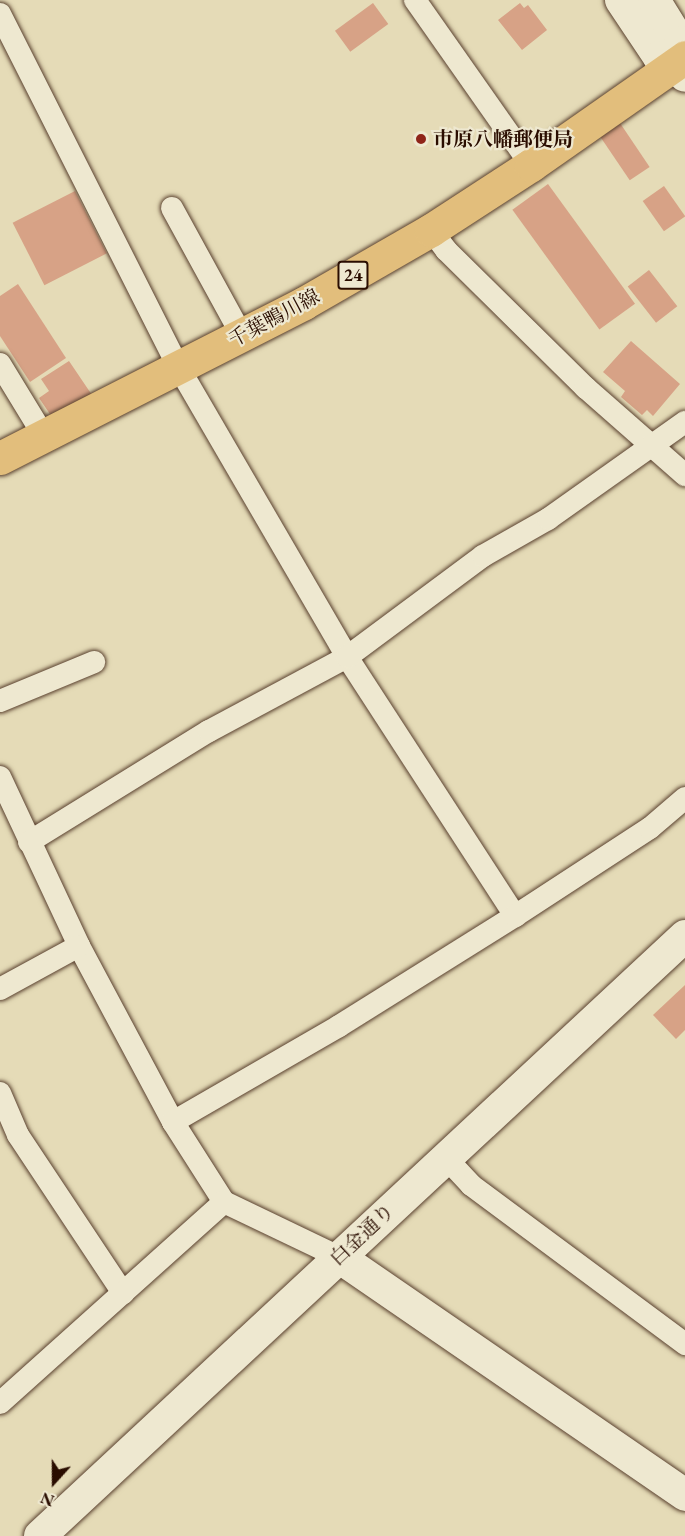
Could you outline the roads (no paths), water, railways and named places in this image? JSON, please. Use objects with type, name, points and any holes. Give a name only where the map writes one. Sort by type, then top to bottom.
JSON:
[{"type":"main road","name":"千葉鴨川線","points":[[0,458],[242,336],[431,230],[682,65]]},
{"type":"street","points":[[415,0],[531,165]]},
{"type":"street","points":[[621,0],[659,57],[682,65],[680,42],[654,0]]},
{"type":"street","points":[[0,14],[179,368],[347,657],[515,916]]},
{"type":"street","points":[[172,208],[242,336]]},
{"type":"street","points":[[431,230],[446,250],[649,447],[685,476]]},
{"type":"street","points":[[0,364],[44,436]]},
{"type":"street","points":[[29,842],[209,731],[347,657],[483,556],[548,519],[685,422]]},
{"type":"street","points":[[0,701],[94,662]]},
{"type":"street","points":[[0,779],[79,946],[173,1122],[224,1202],[339,1257],[685,1495]]},
{"type":"street","points":[[173,1122],[339,1026],[515,916],[650,828],[685,798]]},
{"type":"street","name":"白金通り","points":[[40,1536],[685,936]]},
{"type":"street","points":[[0,989],[79,946]]},
{"type":"street","points":[[0,1093],[18,1135],[123,1293]]},
{"type":"street","points":[[446,1158],[471,1185],[685,1344]]},
{"type":"street","points":[[0,1403],[224,1202]]},
{"type":"place","name":"市原八幡郵便局","points":[[421,139]]}]
